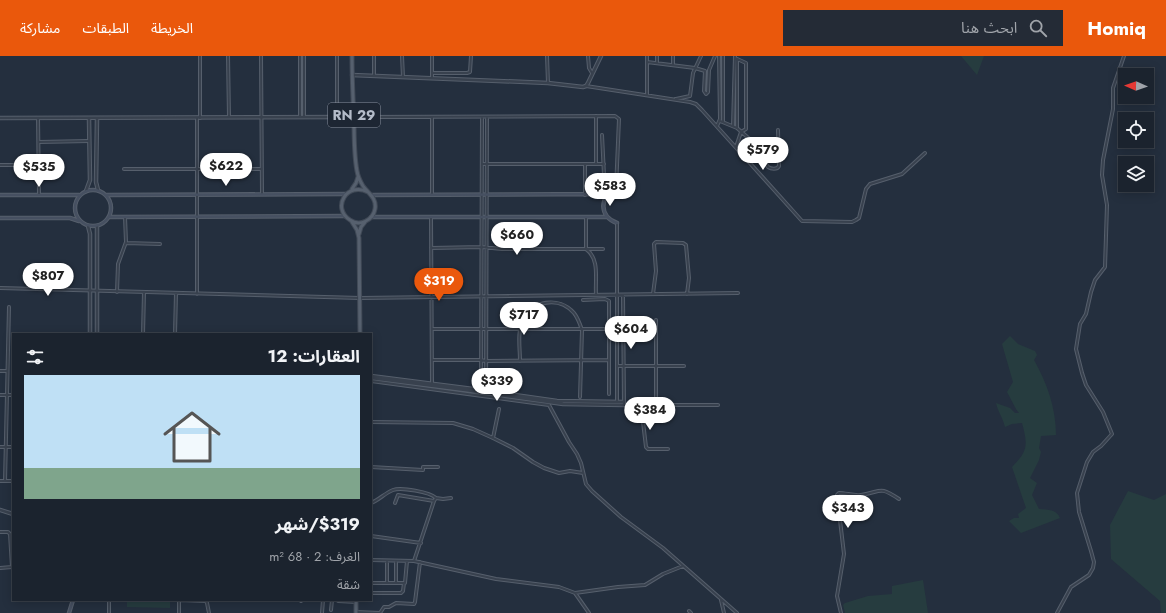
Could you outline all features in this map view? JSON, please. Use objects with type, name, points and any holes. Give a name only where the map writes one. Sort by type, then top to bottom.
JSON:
[{"type":"main road","name":"RN 29","points":[[352,56],[355,155],[361,183],[372,195]]},
{"type":"main road","points":[[358,173],[356,183],[346,194],[341,205],[345,216],[352,222],[357,230],[359,238]]},
{"type":"main road","points":[[350,191],[359,188],[368,192]]},
{"type":"main road","points":[[79,221],[74,208],[75,203],[80,194],[86,190],[98,190],[106,194],[346,194]]},
{"type":"main road","points":[[360,333],[359,238],[361,227],[371,217],[376,206],[372,195],[608,194],[616,190]]},
{"type":"main road","points":[[0,195],[80,194]]},
{"type":"main road","points":[[0,218],[70,218],[88,226],[97,226],[104,223],[111,208],[106,194]]},
{"type":"main road","points":[[606,217],[603,204],[608,194]]},
{"type":"main road","points":[[108,217],[345,216]]},
{"type":"main road","points":[[371,217],[606,217],[617,223]]},
{"type":"main road","points":[[352,222],[362,223],[366,221]]},
{"type":"main road","points":[[69,613],[73,601]]},
{"type":"main road","points":[[356,601],[356,612]]},
{"type":"street","points":[[197,294],[197,169],[200,56]]},
{"type":"street","points":[[228,56],[228,117]]},
{"type":"street","points":[[261,56],[262,194]]},
{"type":"street","points":[[300,56],[300,117]]},
{"type":"street","points":[[304,56],[304,117]]},
{"type":"street","points":[[337,56],[337,110]]},
{"type":"street","points":[[374,56],[374,75]]},
{"type":"street","points":[[402,56],[403,77]]},
{"type":"street","points":[[432,56],[432,78]]},
{"type":"street","points":[[432,73],[470,72],[471,56]]},
{"type":"street","points":[[547,56],[548,83]]},
{"type":"street","points":[[588,56],[589,68],[592,73]]},
{"type":"street","points":[[586,86],[601,56]]},
{"type":"street","points":[[647,56],[647,95]]},
{"type":"street","points":[[656,63],[657,56]]},
{"type":"street","points":[[673,56],[673,65]]},
{"type":"street","points":[[675,100],[690,96],[692,76],[700,56]]},
{"type":"street","points":[[647,62],[695,68],[706,72],[704,91],[707,93],[709,70],[715,56]]},
{"type":"street","points":[[717,126],[720,120],[719,56]]},
{"type":"street","points":[[723,56],[723,122]]},
{"type":"street","points":[[1057,613],[1071,587],[1089,575],[1093,568],[1094,562],[1079,512],[1077,492],[1082,476],[1093,452],[1112,434],[1103,412],[1086,385],[1076,349],[1080,324],[1086,314],[1090,292],[1095,280],[1105,267],[1107,205],[1102,175],[1103,160],[1113,109],[1113,88],[1124,56]]},
{"type":"street","points":[[733,126],[736,58]]},
{"type":"street","points":[[736,58],[737,128]]},
{"type":"street","points":[[736,58],[746,63],[746,129],[741,132],[736,147]]},
{"type":"street","points":[[352,74],[548,83],[578,87],[586,86],[690,102],[696,104],[717,126],[802,221],[852,222],[856,220],[859,218],[866,189],[870,184],[902,174],[925,153]]},
{"type":"street","points":[[486,392],[487,116]]},
{"type":"street","points":[[596,116],[596,164]]},
{"type":"street","points":[[0,118],[97,119],[228,117],[615,116],[619,119],[616,190]]},
{"type":"street","points":[[432,117],[432,195]]},
{"type":"street","points":[[481,391],[482,117]]},
{"type":"street","points":[[38,118],[39,195]]},
{"type":"street","points":[[86,190],[90,180],[89,118]]},
{"type":"street","points":[[97,119],[96,182],[98,190]]},
{"type":"street","points":[[720,120],[737,128],[754,142],[768,167],[776,168],[778,166],[778,130]]},
{"type":"street","points":[[602,135],[604,175]]},
{"type":"street","points":[[38,142],[89,141]]},
{"type":"street","points":[[482,164],[604,164]]},
{"type":"street","points":[[585,164],[585,194]]},
{"type":"street","points":[[0,165],[38,165]]},
{"type":"street","points":[[124,169],[262,168]]},
{"type":"street","points":[[117,292],[118,264],[126,243],[125,217]]},
{"type":"street","points":[[586,217],[586,249],[592,255],[595,262],[596,295]]},
{"type":"street","points":[[431,218],[432,384]]},
{"type":"street","points":[[617,223],[617,403]]},
{"type":"street","points":[[88,226],[90,234],[90,333]]},
{"type":"street","points":[[97,226],[97,333]]},
{"type":"street","points":[[654,294],[656,271],[654,244],[656,242],[682,243],[686,245],[690,278],[687,294]]},
{"type":"street","points":[[126,243],[160,244]]},
{"type":"street","points":[[431,248],[482,247],[502,249],[603,249]]},
{"type":"street","points":[[0,288],[360,298],[738,293]]},
{"type":"street","points":[[143,333],[144,292]]},
{"type":"street","points":[[175,333],[176,293]]},
{"type":"street","points":[[623,295],[624,403]]},
{"type":"street","points":[[583,300],[608,299],[609,301],[610,329],[608,394]]},
{"type":"street","points":[[520,360],[520,329],[523,321],[532,308],[539,304],[553,302],[568,307],[579,320],[581,329],[580,397]]},
{"type":"street","points":[[5,481],[9,307]]},
{"type":"street","points":[[656,320],[656,405]]},
{"type":"street","points":[[432,329],[617,329]]},
{"type":"street","points":[[432,360],[609,360]]},
{"type":"street","points":[[618,366],[684,366]]},
{"type":"street","points":[[0,371],[7,371]]},
{"type":"street","points":[[372,379],[432,384],[560,402],[624,403],[641,405],[718,405]]},
{"type":"street","points":[[372,379],[549,405],[577,454],[581,463],[586,484],[596,497],[663,548],[737,613]]},
{"type":"street","points":[[0,395],[12,395]]},
{"type":"street","points":[[641,405],[646,447],[649,449],[668,449]]},
{"type":"street","points":[[494,438],[499,409]]},
{"type":"street","points":[[372,422],[453,423],[473,429],[494,438],[513,448],[544,468],[559,473],[570,471],[583,473]]},
{"type":"street","points":[[0,447],[12,447]]},
{"type":"street","points":[[372,467],[423,470],[423,467],[438,467]]},
{"type":"street","points":[[0,481],[12,481]]},
{"type":"street","points":[[372,502],[396,489],[430,494],[436,498],[451,498]]},
{"type":"street","points":[[841,613],[837,596],[844,554],[837,495],[839,493],[861,495],[886,490],[899,499]]},
{"type":"street","points":[[395,502],[398,495],[434,501]]},
{"type":"street","points":[[414,561],[436,498]]},
{"type":"street","points":[[0,510],[12,514]]},
{"type":"street","points":[[0,532],[8,532],[10,534],[12,568],[0,568]]},
{"type":"street","points":[[372,536],[421,543]]},
{"type":"street","points":[[372,560],[414,561],[496,579],[559,587],[575,593],[645,585],[663,574],[683,566]]},
{"type":"street","points":[[386,582],[387,561]]},
{"type":"street","points":[[396,561],[396,583]]},
{"type":"street","points":[[372,593],[401,593],[405,582],[407,561]]},
{"type":"street","points":[[356,612],[380,613],[384,607],[389,607],[396,603],[414,604],[420,562]]},
{"type":"street","points":[[374,583],[404,583]]},
{"type":"street","points":[[575,593],[589,613]]},
{"type":"street","points":[[721,599],[724,613]]},
{"type":"street","points":[[109,601],[109,613]]},
{"type":"street","points":[[179,601],[179,613]]},
{"type":"street","points":[[205,601],[207,603],[209,613]]},
{"type":"street","points":[[322,613],[323,601]]},
{"type":"street","points":[[331,610],[332,601]]},
{"type":"street","points":[[338,601],[356,601]]},
{"type":"green space","points":[[961,56],[984,56],[977,75]]},
{"type":"green space","points":[[1010,336],[1018,344],[1035,351],[1037,355],[1034,360],[1050,396],[1056,425],[1056,435],[1041,436],[1039,448],[1041,452],[1039,460],[1030,478],[1037,483],[1032,495],[1039,509],[1054,511],[1060,518],[1021,533],[1009,521],[1014,518],[1019,518],[1018,514],[1026,508],[1012,467],[1024,452],[1026,442],[1022,423],[1012,424],[1005,427],[996,403],[1010,408],[1015,413],[1019,413],[1007,392],[1013,382],[1002,344]]},
{"type":"green space","points":[[1128,491],[1154,500],[1166,494],[1166,613],[1161,613],[1160,601],[1111,559],[1110,525]]},
{"type":"green space","points":[[923,580],[928,613],[845,613],[843,605],[845,603],[868,596],[892,594],[892,586]]},
{"type":"green space","points":[[127,601],[170,601],[170,608],[127,607]]}]
